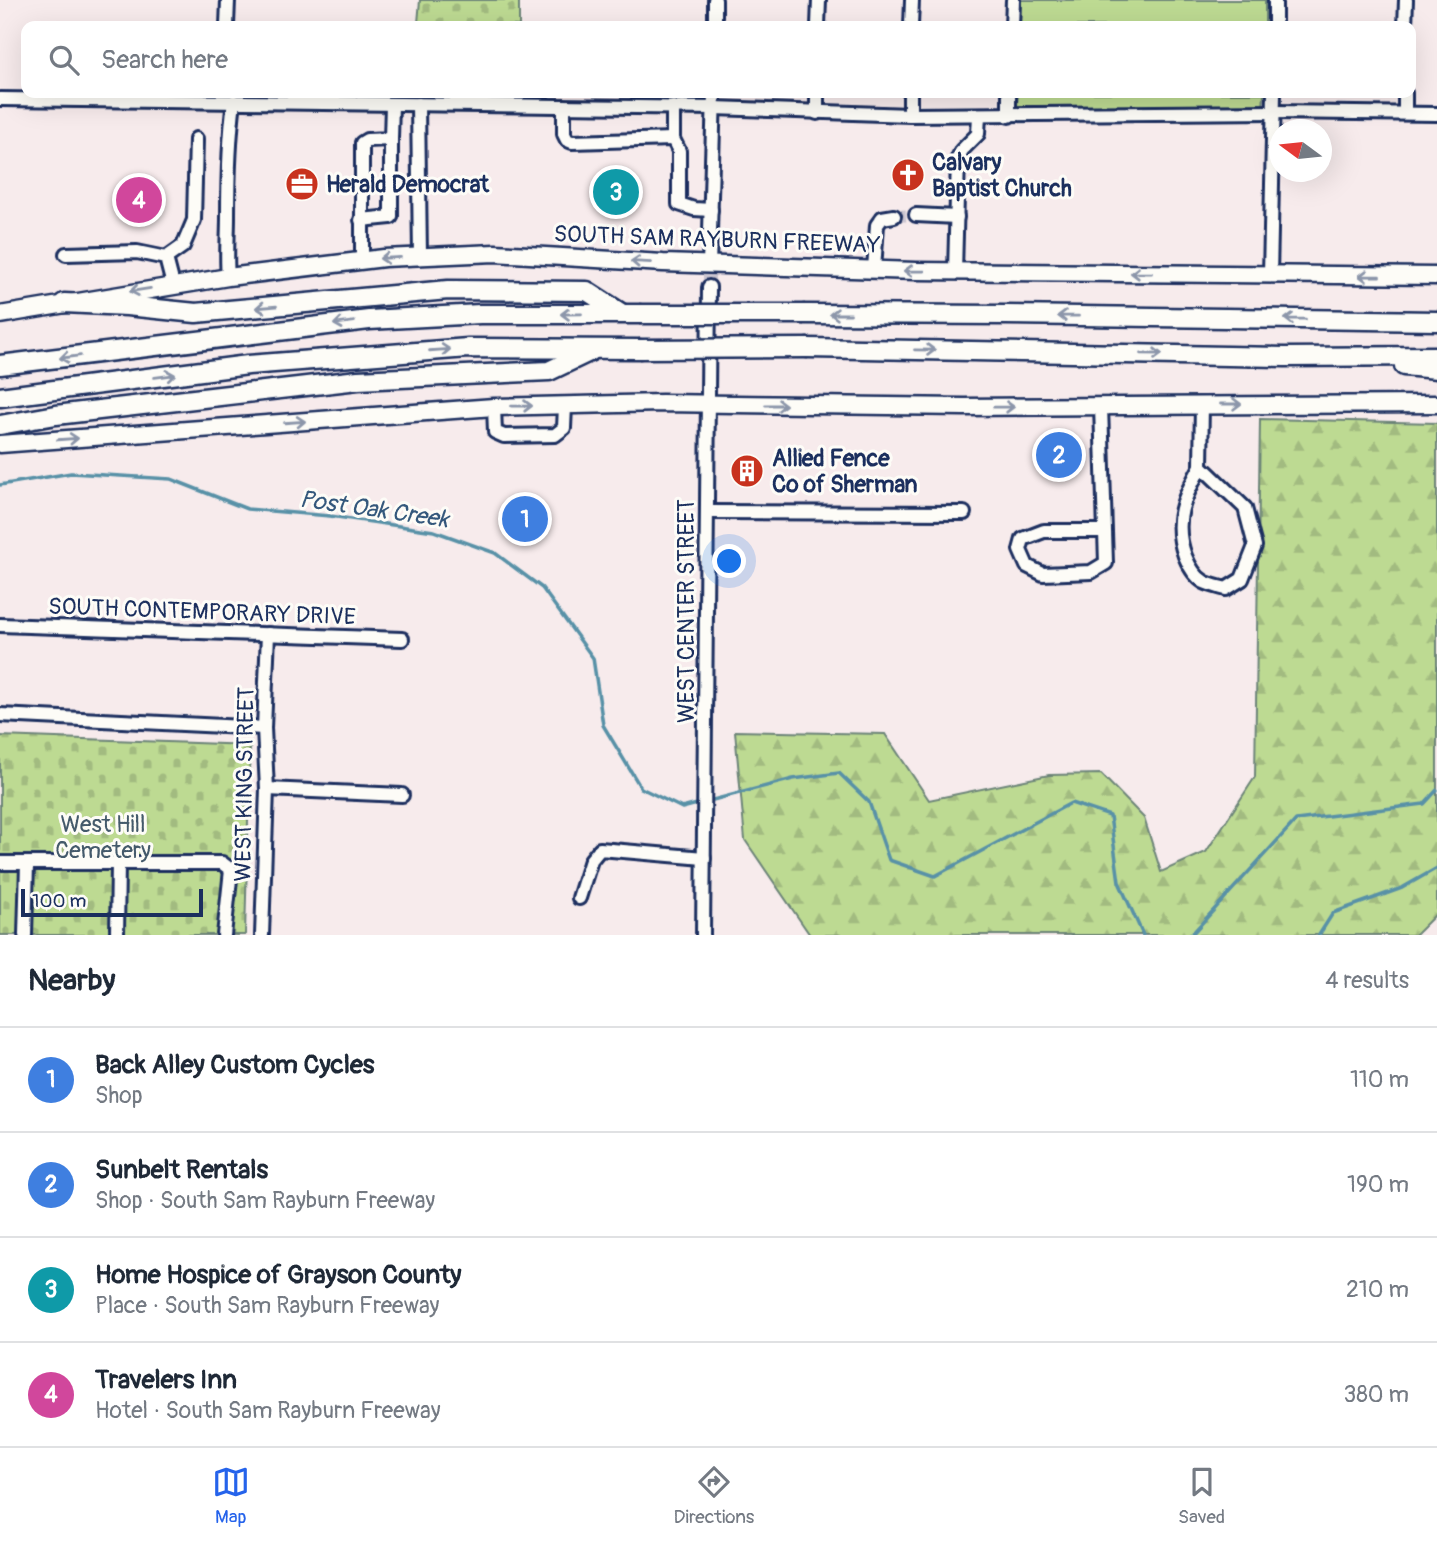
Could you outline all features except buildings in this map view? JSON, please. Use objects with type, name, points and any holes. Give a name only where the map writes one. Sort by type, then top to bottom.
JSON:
[{"type":"highway","points":[[64,303],[196,313],[448,290],[587,291],[630,313]]},
{"type":"highway","points":[[0,365],[369,320],[480,314],[1006,314],[1437,320]]},
{"type":"highway","points":[[0,397],[248,365],[468,348],[808,348],[1285,357],[1437,356]]},
{"type":"highway","points":[[0,425],[56,415],[358,380],[549,371],[596,349]]},
{"type":"highway","points":[[1285,357],[1437,369]]},
{"type":"main road","name":"SOUTH SAM RAYBURN FREEWAY","points":[[0,315],[228,276],[362,261],[495,253],[709,265],[955,272],[1437,276]]},
{"type":"main road","points":[[0,444],[494,407],[662,403],[1101,406],[1437,404]]},
{"type":"street","points":[[227,21],[228,0]]},
{"type":"street","points":[[715,0],[715,21]]},
{"type":"street","points":[[818,21],[819,0]]},
{"type":"street","points":[[911,21],[912,0]]},
{"type":"street","points":[[1012,21],[1013,0]]},
{"type":"street","points":[[1275,0],[1275,21]]},
{"type":"street","points":[[1405,21],[1406,0]]},
{"type":"street","points":[[709,265],[714,98]]},
{"type":"street","points":[[817,98],[817,113]]},
{"type":"street","points":[[910,98],[910,115]]},
{"type":"street","points":[[1009,98],[1009,116]]},
{"type":"street","points":[[1269,275],[1274,98]]},
{"type":"street","points":[[1405,98],[1405,113]]},
{"type":"street","points":[[0,99],[228,99],[673,107],[910,115],[1274,112],[1437,114]]},
{"type":"street","points":[[228,99],[228,276]]},
{"type":"street","points":[[361,220],[391,217],[392,104]]},
{"type":"street","points":[[418,104],[420,257]]},
{"type":"street","points":[[564,106],[564,134],[572,142],[673,139]]},
{"type":"street","points":[[673,107],[673,139],[679,151],[680,204],[694,209],[711,210]]},
{"type":"street","points":[[955,272],[958,158],[978,134],[979,115]]},
{"type":"street","points":[[66,254],[137,252],[166,258],[183,246],[194,220],[196,139]]},
{"type":"street","points":[[362,261],[362,142],[391,139]]},
{"type":"street","points":[[916,215],[957,217]]},
{"type":"street","points":[[874,270],[877,225],[882,218],[894,216]]},
{"type":"street","points":[[166,258],[173,285]]},
{"type":"street","name":"WEST CENTER STREET","points":[[703,935],[709,287]]},
{"type":"street","points":[[1201,466],[1245,508],[1255,547],[1242,579],[1226,589],[1204,582],[1190,569],[1178,526],[1185,495],[1201,466],[1202,404]]},
{"type":"street","points":[[494,407],[495,432],[504,436],[555,435],[564,428],[565,406]]},
{"type":"street","points":[[1101,406],[1105,531],[1106,563],[1091,572],[1043,574],[1027,566],[1020,550],[1023,539],[1044,531],[1105,531]]},
{"type":"street","points":[[708,512],[964,513]]},
{"type":"street","name":"SOUTH CONTEMPORARY DRIVE","points":[[0,625],[402,639]]},
{"type":"street","name":"WEST KING STREET","points":[[262,935],[267,789],[264,728],[268,634]]},
{"type":"street","points":[[0,715],[264,728]]},
{"type":"street","points":[[267,789],[402,795]]},
{"type":"street","points":[[579,898],[591,860],[600,849],[705,858]]},
{"type":"street","points":[[0,863],[222,863],[231,870],[224,935]]},
{"type":"street","points":[[117,935],[118,863]]},
{"type":"street","points":[[25,935],[26,864]]},
{"type":"green space","points":[[420,0],[519,0],[519,21],[418,21]]},
{"type":"green space","points":[[1021,0],[1265,0],[1265,21],[1020,21]]},
{"type":"green space","points":[[1018,98],[1264,98],[1263,110],[1017,106]]},
{"type":"green space","points":[[1260,419],[1437,423],[1437,913],[1415,935],[810,935],[745,840],[735,731],[885,734],[929,800],[1049,775],[1101,774],[1144,818],[1161,872],[1206,852],[1255,777]]},
{"type":"green space","name":"West Hill Cemetery","points":[[0,736],[250,745],[245,935],[0,935]]},
{"type":"waterway","name":"Post Oak Creek","points":[[0,485],[71,473],[171,479],[247,509],[330,516],[434,531],[495,553],[542,588],[593,658],[603,725],[641,788],[682,808],[701,803]]},
{"type":"waterway","name":"Post Oak Creek","points":[[709,801],[793,779],[839,773],[869,802],[889,860],[935,876],[1071,803],[1110,816],[1119,882],[1143,935]]},
{"type":"waterway","name":"Post Oak Creek","points":[[1185,935],[1191,935],[1296,820],[1424,804],[1437,790]]},
{"type":"waterway","points":[[1319,935],[1333,913],[1402,888],[1437,868]]},
{"type":"tunnel","points":[[894,216],[916,215]]},
{"type":"tunnel","points":[[709,266],[709,287]]},
{"type":"place","name":"Calvary Baptist Church","points":[[908,175]]},
{"type":"place","name":"Herald Democrat","points":[[302,184]]},
{"type":"place","name":"Home Hospice of Grayson County","points":[[616,192]]},
{"type":"place","name":"Travelers Inn","points":[[139,200]]},
{"type":"place","name":"Sunbelt Rentals","points":[[1059,455]]},
{"type":"place","name":"Allied Fence Co of Sherman","points":[[747,471]]},
{"type":"place","name":"Back Alley Custom Cycles","points":[[525,519]]}]
